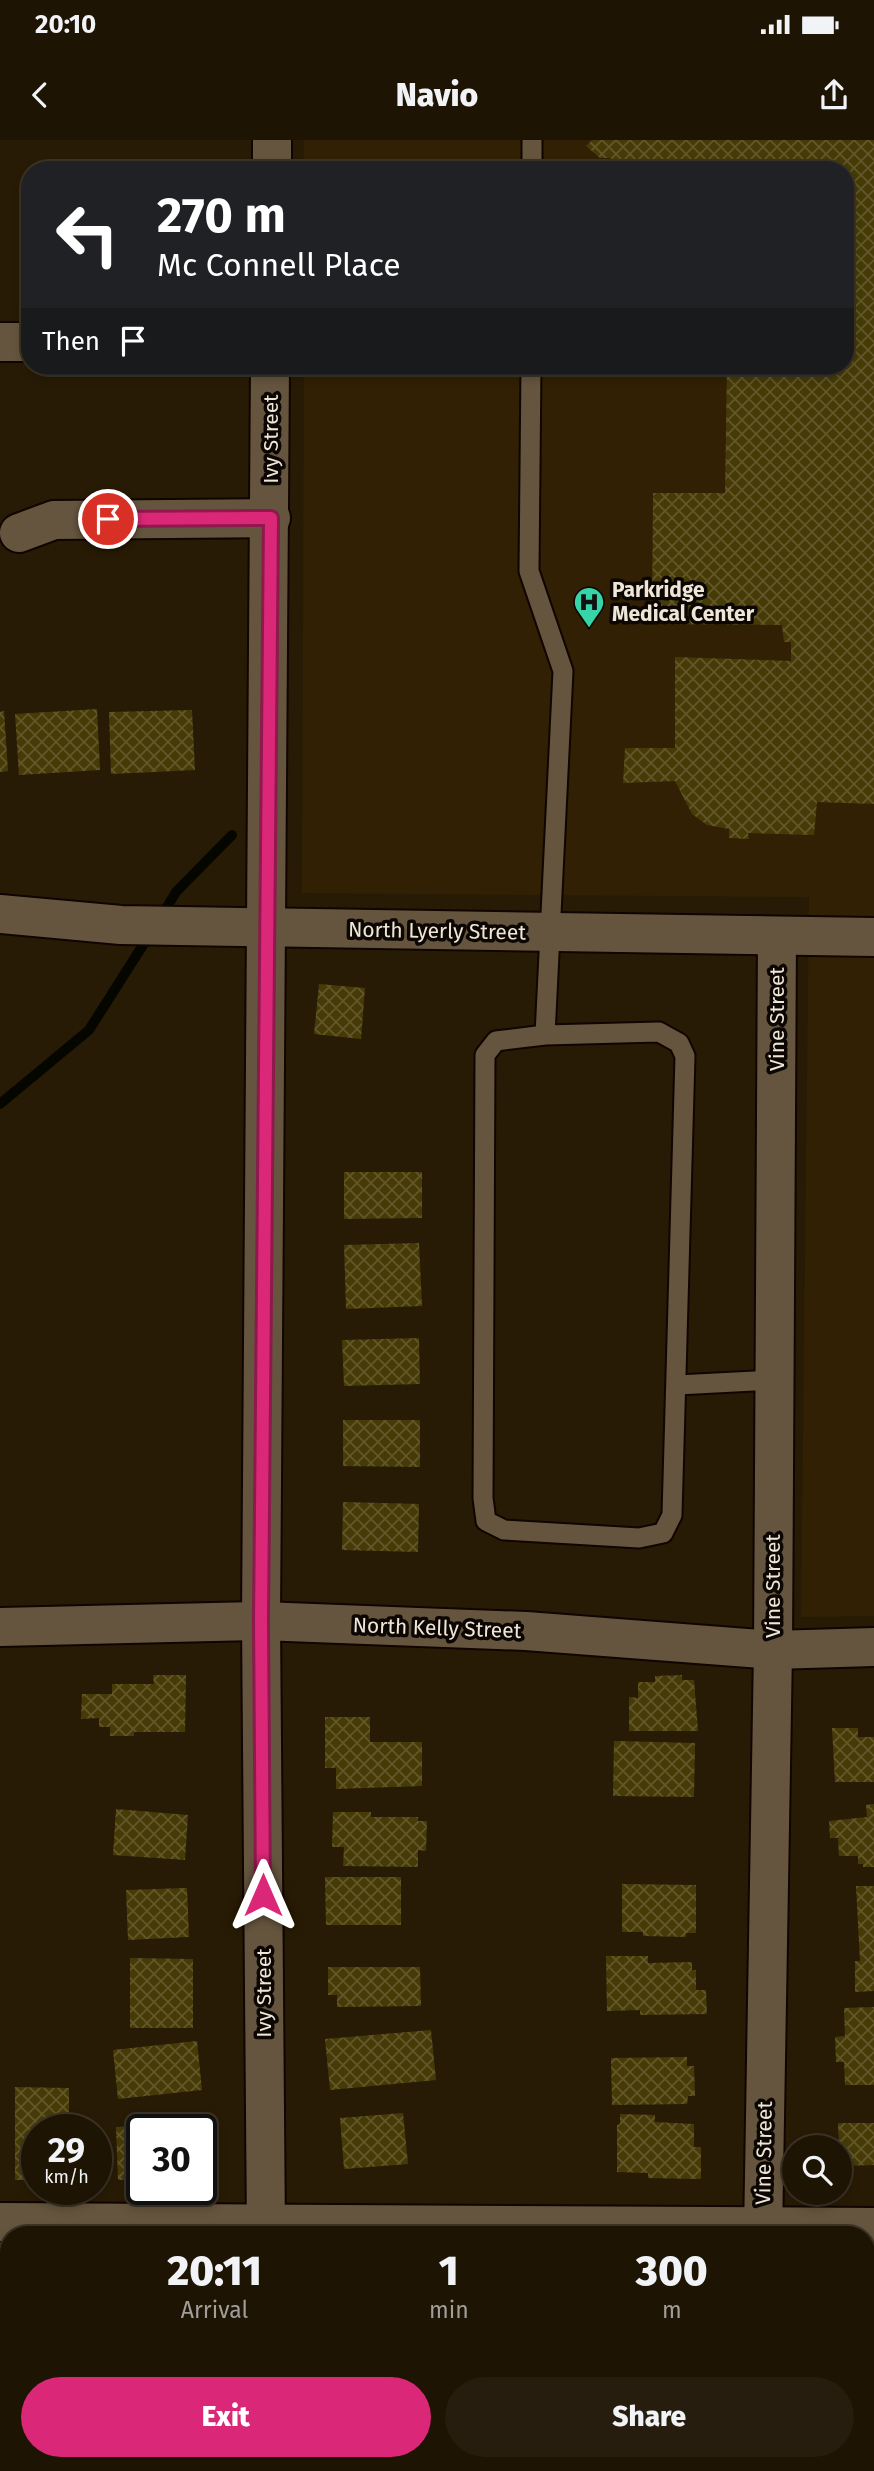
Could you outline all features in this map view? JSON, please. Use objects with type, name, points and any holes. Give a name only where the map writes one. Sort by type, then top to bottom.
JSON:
[{"type":"street","points":[[272,140],[272,161]]},
{"type":"street","points":[[0,342],[21,342]]},
{"type":"street","name":"Ivy Street","points":[[266,2226],[261,1621],[270,375]]},
{"type":"street","points":[[19,533],[54,520],[271,518]]},
{"type":"street","name":"North Lyerly Street","points":[[0,914],[121,925],[874,936]]},
{"type":"street","name":"Vine Street","points":[[763,2226],[773,1650],[777,936]]},
{"type":"street","name":"North Kelly Street","points":[[0,1627],[261,1621],[526,1631],[773,1650],[874,1647]]},
{"type":"street","points":[[0,2222],[152,2226]]},
{"type":"lane","points":[[532,140],[532,161]]},
{"type":"lane","points":[[531,375],[529,571],[563,671],[545,1035]]},
{"type":"lane","points":[[659,1032],[679,1043],[685,1056],[672,1516],[663,1533],[639,1538],[505,1530],[486,1521],[483,1498],[485,1055],[496,1041],[545,1035],[659,1032]]},
{"type":"lane","points":[[677,1385],[775,1380]]},
{"type":"shaded area","name":"Parkridge Medical Center","points":[[304,140],[874,140],[874,1616],[801,1617],[809,897],[302,893],[304,375],[854,375],[854,161],[304,161]]},
{"type":"building","points":[[592,140],[874,140],[874,804],[817,802],[814,835],[748,833],[749,839],[729,838],[729,829],[707,825],[692,814],[675,781],[623,783],[625,748],[675,748],[675,657],[791,661],[791,642],[784,642],[782,625],[652,624],[653,493],[725,493],[727,375],[854,375],[854,161],[611,161],[611,158],[600,158],[586,146]]},
{"type":"building","points":[[97,709],[100,770],[19,775],[15,714]]},
{"type":"building","points":[[192,710],[195,770],[111,774],[109,712]]},
{"type":"building","points":[[4,711],[8,771],[0,772],[0,712]]},
{"type":"building","points":[[319,984],[365,988],[361,1039],[314,1034]]},
{"type":"building","points":[[344,1172],[422,1172],[422,1218],[344,1219]]},
{"type":"building","points":[[419,1243],[422,1306],[346,1309],[344,1245]]},
{"type":"building","points":[[419,1338],[420,1384],[344,1386],[342,1340]]},
{"type":"building","points":[[343,1420],[420,1420],[420,1467],[343,1466]]},
{"type":"building","points":[[343,1502],[419,1504],[418,1552],[342,1550]]},
{"type":"building","points":[[153,1675],[186,1675],[185,1732],[134,1732],[134,1736],[110,1736],[110,1727],[99,1727],[99,1718],[81,1719],[82,1694],[112,1694],[112,1684],[154,1684]]},
{"type":"building","points":[[682,1675],[682,1680],[694,1680],[698,1731],[629,1731],[629,1697],[638,1698],[638,1682],[655,1682],[655,1676]]},
{"type":"building","points":[[325,1717],[370,1717],[370,1742],[422,1742],[422,1786],[336,1789],[336,1768],[325,1768]]},
{"type":"building","points":[[832,1728],[858,1728],[858,1737],[874,1737],[874,1782],[835,1782]]},
{"type":"building","points":[[614,1741],[695,1743],[694,1797],[613,1796]]},
{"type":"building","points":[[874,1804],[874,1867],[863,1867],[863,1864],[858,1864],[858,1856],[839,1856],[838,1838],[830,1838],[829,1821],[867,1817],[866,1805]]},
{"type":"building","points":[[116,1809],[188,1815],[185,1860],[113,1855]]},
{"type":"building","points":[[333,1812],[371,1812],[371,1817],[418,1817],[418,1821],[427,1821],[426,1851],[418,1850],[418,1867],[343,1866],[344,1847],[332,1847]]},
{"type":"building","points":[[325,1877],[401,1877],[401,1925],[326,1925]]},
{"type":"building","points":[[622,1884],[696,1885],[696,1933],[686,1933],[686,1937],[643,1936],[643,1932],[622,1932]]},
{"type":"building","points":[[856,1886],[874,1886],[874,1991],[855,1992],[855,1961],[860,1961]]},
{"type":"building","points":[[187,1888],[189,1937],[128,1940],[126,1890]]},
{"type":"building","points":[[606,1956],[648,1956],[648,1963],[692,1962],[692,1970],[696,1970],[696,1990],[706,1990],[707,2014],[640,2015],[640,2010],[607,2011]]},
{"type":"building","points":[[130,1958],[193,1959],[193,2028],[130,2028]]},
{"type":"building","points":[[328,1967],[420,1967],[421,2006],[337,2007],[337,1995],[328,1995]]},
{"type":"building","points":[[874,2007],[874,2085],[845,2085],[844,2062],[836,2062],[835,2037],[845,2036],[844,2008]]},
{"type":"building","points":[[431,2030],[436,2080],[330,2090],[325,2039]]},
{"type":"building","points":[[197,2041],[202,2090],[118,2099],[113,2050]]},
{"type":"building","points":[[687,2057],[687,2066],[694,2066],[695,2096],[688,2096],[687,2104],[612,2105],[611,2058]]},
{"type":"building","points":[[15,2087],[69,2088],[69,2114],[21,2114],[21,2180],[15,2180]]},
{"type":"building","points":[[403,2113],[408,2164],[344,2169],[340,2118]]},
{"type":"building","points":[[620,2114],[655,2115],[655,2122],[694,2124],[694,2147],[701,2147],[701,2179],[648,2178],[648,2173],[617,2172],[617,2125],[620,2124]]},
{"type":"building","points":[[838,2123],[874,2123],[874,2165],[852,2166],[852,2135],[839,2135]]},
{"type":"building","points":[[116,2127],[126,2127],[126,2180],[118,2180]]},
{"type":"waterway","points":[[161,917],[176,892],[232,835]]},
{"type":"waterway","points":[[0,1104],[89,1030],[150,934]]},
{"type":"place","name":"Parkridge Medical Center","points":[[589,629]]},
{"type":"route","points":[[108,519],[271,518],[261,1621],[263,1895]]}]
